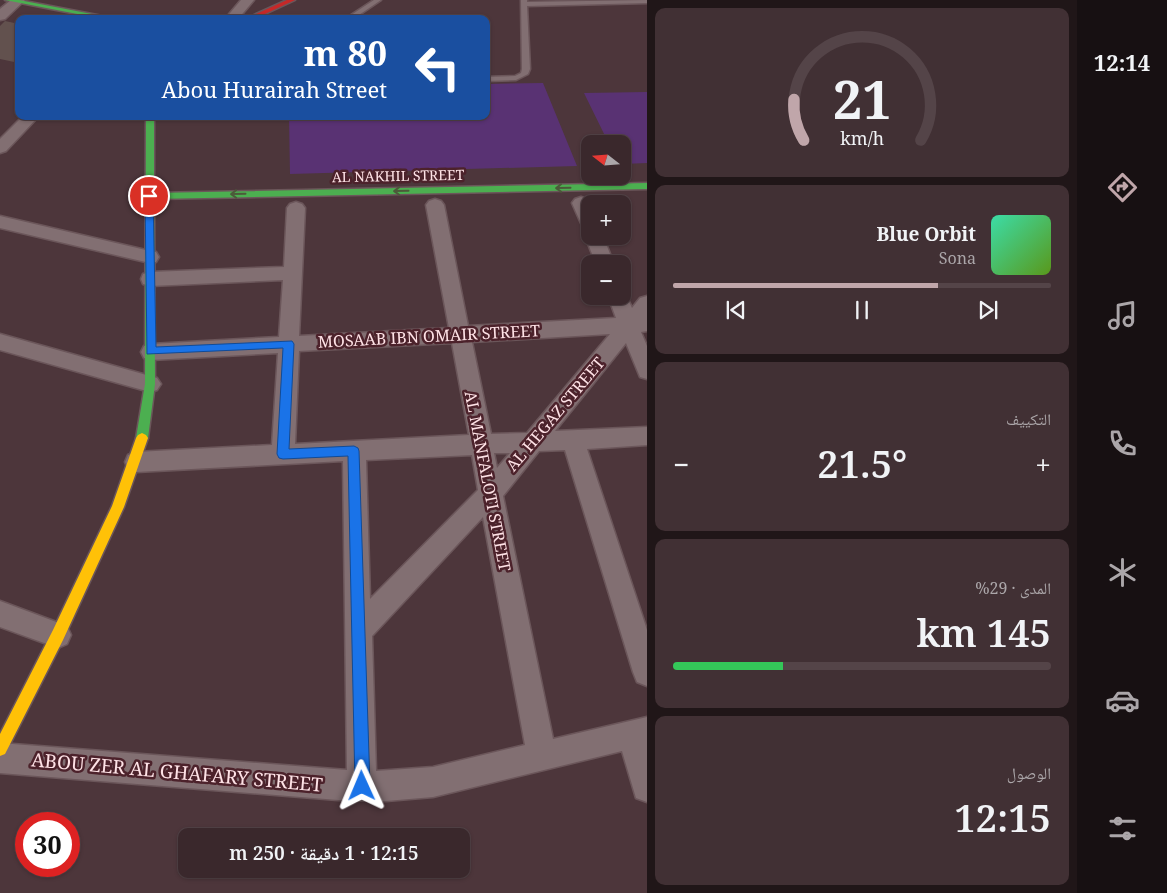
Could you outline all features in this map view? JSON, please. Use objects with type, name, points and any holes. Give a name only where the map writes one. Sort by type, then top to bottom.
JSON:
[{"type":"main road","points":[[257,15],[292,0]]},
{"type":"main road","points":[[8,7],[20,15]]},
{"type":"main road","points":[[8,7],[79,15]]},
{"type":"main road","points":[[0,749],[58,635],[118,507],[136,462],[146,422],[150,384],[150,257],[154,211],[149,196],[150,120]]},
{"type":"main road","name":"AL NAKHIL STREET","points":[[149,196],[647,186]]},
{"type":"street","points":[[233,0],[248,1]]},
{"type":"street","points":[[235,15],[248,1]]},
{"type":"street","points":[[0,148],[28,120]]},
{"type":"street","name":"AL MANFALOTI STREET","points":[[435,206],[542,757]]},
{"type":"street","points":[[283,454],[296,208]]},
{"type":"street","points":[[0,222],[150,257]]},
{"type":"street","points":[[150,279],[293,273]]},
{"type":"street","name":"AL HEGAZ STREET","points":[[358,631],[491,493],[531,442],[638,324],[647,303]]},
{"type":"street","points":[[624,305],[638,324],[647,371]]},
{"type":"street","name":"MOSAAB IBN OMAIR STREET","points":[[151,352],[638,324]]},
{"type":"street","points":[[0,342],[150,384]]},
{"type":"street","points":[[136,462],[647,436]]},
{"type":"street","points":[[573,440],[647,672]]},
{"type":"street","points":[[354,451],[362,786]]},
{"type":"street","points":[[0,614],[58,635]]},
{"type":"street","points":[[640,733],[647,787]]},
{"type":"street","name":"ABOU ZER AL GHAFARY STREET","points":[[0,758],[362,786],[433,782],[640,733]]},
{"type":"lane","points":[[354,15],[378,0]]},
{"type":"lane","points":[[490,79],[516,78],[524,74],[526,68],[524,2],[647,0]]},
{"type":"shaded area","points":[[543,83],[577,166],[290,174],[289,120],[490,120],[490,84]]},
{"type":"shaded area","points":[[647,92],[647,163],[631,164],[631,135],[605,135],[584,93]]},
{"type":"building","points":[[5,21],[15,23],[15,62],[0,59],[0,26]]},
{"type":"traffic: fast","points":[[8,0],[92,15]]},
{"type":"traffic: fast","points":[[142,438],[150,384],[150,120]]},
{"type":"traffic: fast","points":[[149,196],[647,186]]},
{"type":"traffic: slow","points":[[0,749],[58,635],[118,507],[142,438]]},
{"type":"traffic: jam","points":[[257,15],[292,0]]},
{"type":"route","points":[[149,196],[151,352],[289,344],[283,454],[354,451],[362,786]]}]
